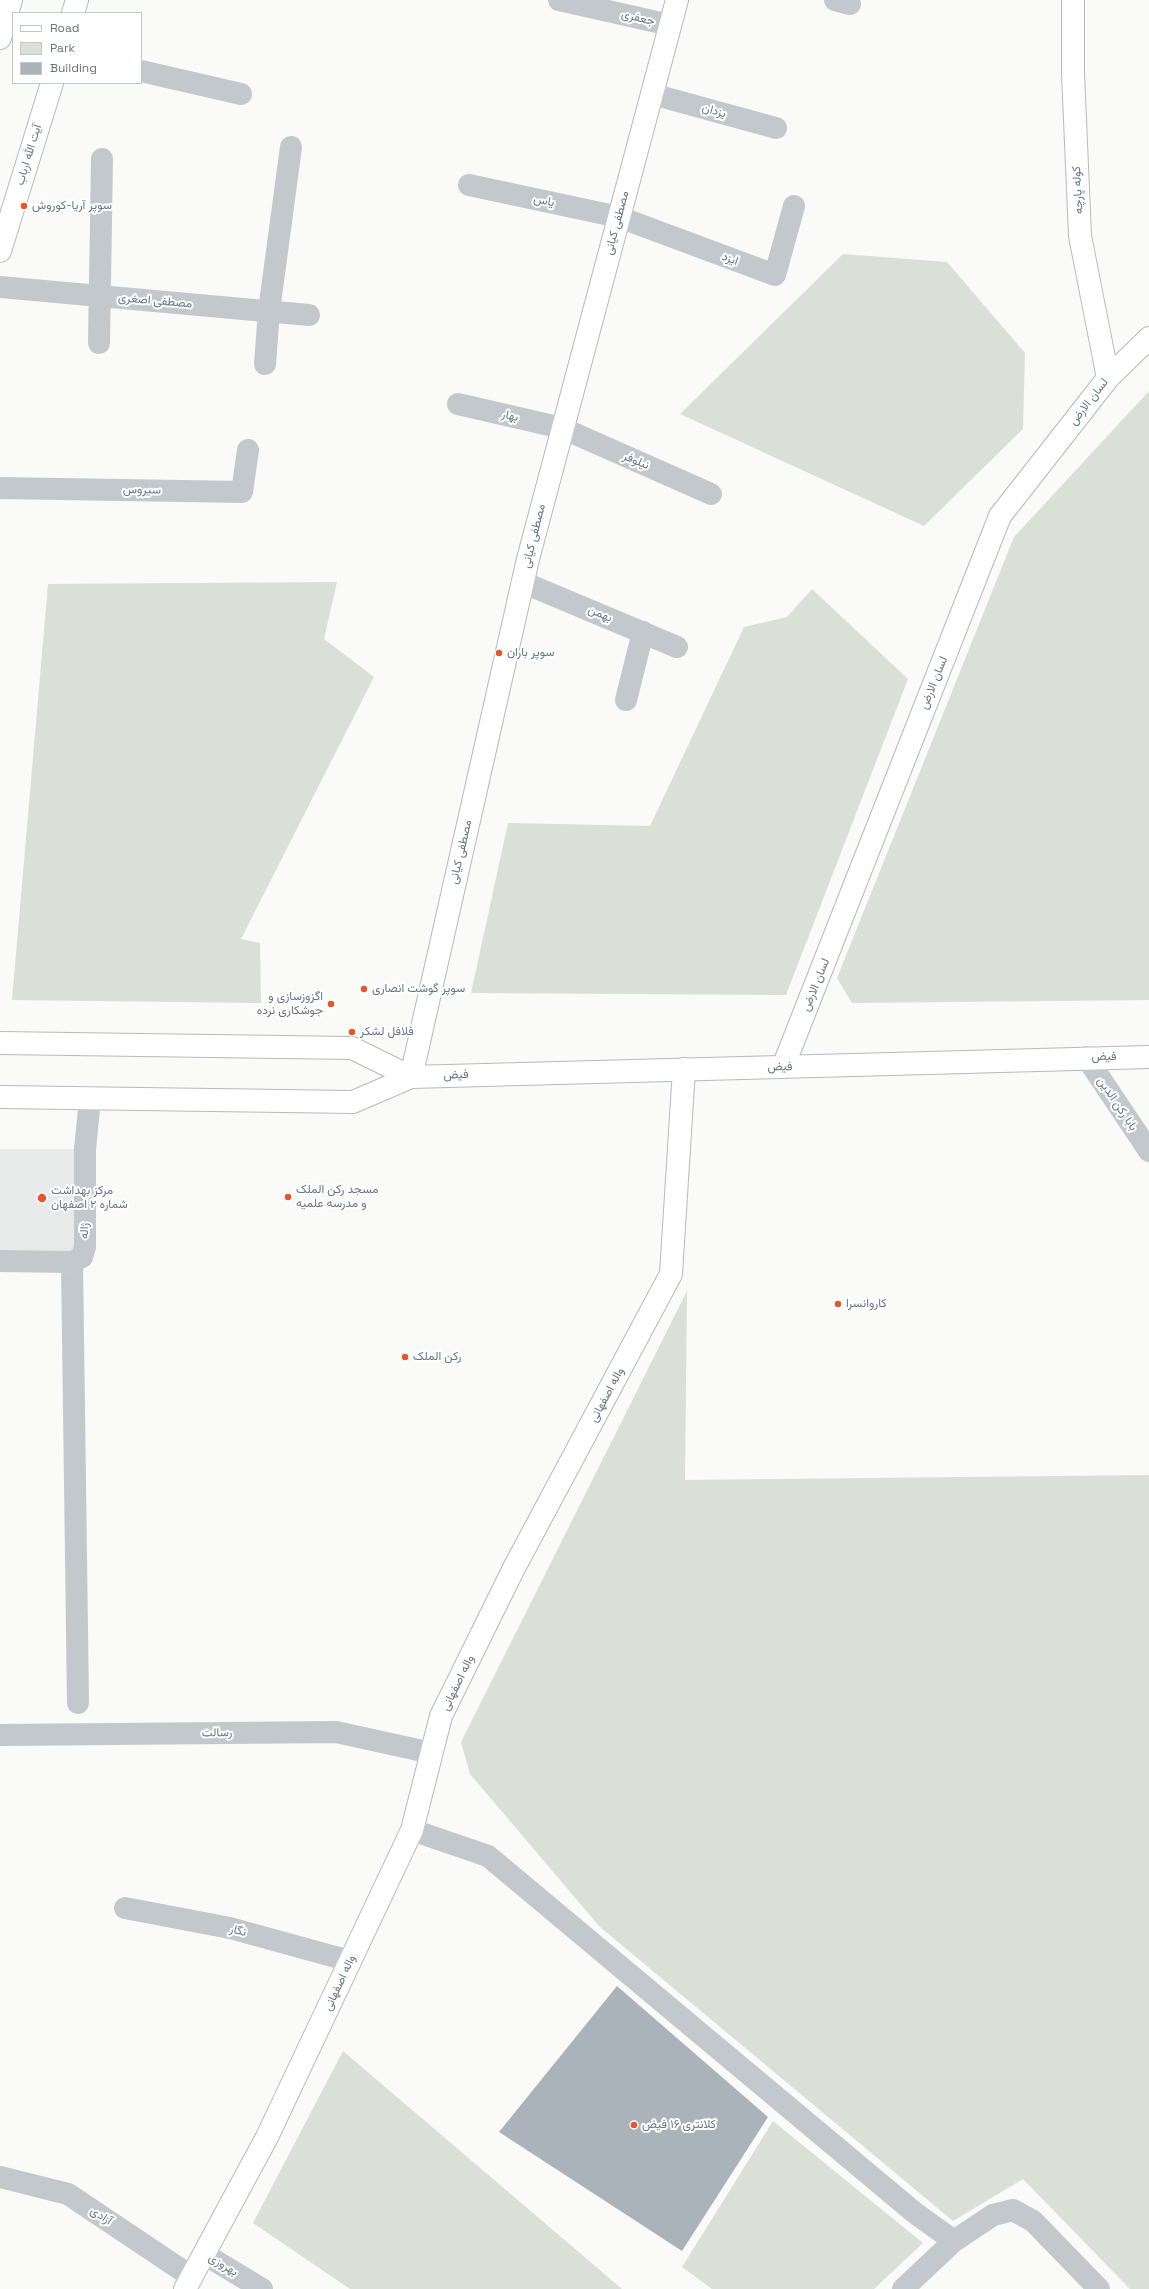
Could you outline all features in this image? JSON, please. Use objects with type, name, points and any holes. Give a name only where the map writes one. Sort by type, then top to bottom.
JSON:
[{"type":"street","points":[[0,38],[12,0]]},
{"type":"street","points":[[73,12],[76,0]]},
{"type":"street","name":"جعفری","points":[[559,0],[670,25]]},
{"type":"street","name":"مصطفی کیانی","points":[[410,1077],[522,582],[677,0]]},
{"type":"street","name":"کوله پارچه","points":[[1073,0],[1073,73],[1080,236],[1108,378]]},
{"type":"street","points":[[142,71],[241,94]]},
{"type":"street","name":"آیت الله ارباب","points":[[0,251],[52,84]]},
{"type":"street","name":"یزدان","points":[[652,94],[776,128]]},
{"type":"street","points":[[265,364],[268,311],[291,147]]},
{"type":"street","points":[[99,343],[102,159]]},
{"type":"street","name":"یاس","points":[[469,185],[619,217]]},
{"type":"street","name":"ایزد","points":[[619,217],[775,275],[794,206]]},
{"type":"street","name":"مصطفی اصغری","points":[[0,287],[309,315]]},
{"type":"street","name":"لسان الارض","points":[[783,1067],[1000,516],[1108,378],[1149,338]]},
{"type":"street","name":"بهار","points":[[458,404],[562,428]]},
{"type":"street","name":"نیلوفر","points":[[562,428],[711,494]]},
{"type":"street","name":"سیروس","points":[[0,488],[242,492],[248,450]]},
{"type":"street","name":"بهمن","points":[[522,582],[677,647]]},
{"type":"street","points":[[626,700],[643,632]]},
{"type":"street","points":[[0,1043],[352,1048],[410,1077]]},
{"type":"street","name":"فیض","points":[[410,1077],[1086,1057],[1149,1057]]},
{"type":"street","name":"بابا رکن الدین","points":[[1086,1057],[1149,1151]]},
{"type":"street","name":"واله اصفهانی","points":[[188,2283],[267,2138],[412,1830],[441,1716],[514,1568],[672,1274],[684,1069]]},
{"type":"street","points":[[0,1098],[353,1102],[410,1077]]},
{"type":"street","name":"ژاله","points":[[72,1262],[82,1257],[85,1247],[85,1149],[90,1098]]},
{"type":"street","points":[[0,1261],[72,1262],[78,1703]]},
{"type":"street","name":"رسالت","points":[[0,1735],[336,1732],[432,1753]]},
{"type":"street","points":[[412,1830],[488,1856],[915,2213],[954,2241]]},
{"type":"street","name":"نگار","points":[[125,1908],[230,1928],[350,1961]]},
{"type":"street","name":"آزادی","points":[[0,2177],[68,2194],[188,2283]]},
{"type":"street","points":[[903,2289],[954,2241],[993,2215],[1013,2210],[1033,2221],[1099,2289]]},
{"type":"street","name":"بهروزی","points":[[204,2254],[262,2289]]},
{"type":"shaded area","name":"مرکز بهداشت شماره ۲ اصفهان","points":[[0,1149],[85,1149],[82,1257],[0,1261]]},
{"type":"green space","points":[[843,254],[947,262],[1025,353],[1023,429],[924,526],[680,414]]},
{"type":"green space","points":[[1149,391],[1149,1000],[852,1003],[837,978],[1014,537]]},
{"type":"green space","points":[[337,582],[324,639],[374,677],[241,939],[260,943],[261,1003],[12,1000],[48,584]]},
{"type":"green space","points":[[812,589],[908,679],[786,995],[471,993],[508,823],[650,826],[744,627],[787,617]]},
{"type":"green space","points":[[687,1291],[685,1480],[1149,1475],[1149,2289],[1130,2289],[1023,2179],[953,2221],[600,1927],[470,1774],[461,1742]]},
{"type":"green space","points":[[343,2051],[622,2289],[350,2289],[253,2223]]},
{"type":"green space","points":[[773,2121],[923,2243],[874,2289],[712,2289],[682,2267]]},
{"type":"building","name":"کلانتری ۱۶ فیض","points":[[617,1986],[768,2117],[682,2251],[499,2132]]},
{"type":"place","name":"سوپر آریا-کوروش","points":[[24,206]]},
{"type":"place","name":"سوپر باران","points":[[499,653]]},
{"type":"place","name":"سوپر گوشت انصاری","points":[[364,989]]},
{"type":"place","name":"اگزوزسازی و جوشکاری نرده","points":[[331,1004]]},
{"type":"place","name":"فلافل لشکر","points":[[352,1032]]},
{"type":"place","name":"مسجد رکن الملک و مدرسه علمیه","points":[[288,1197]]},
{"type":"place","name":"مرکز بهداشت شماره ۲ اصفهان","points":[[42,1198]]},
{"type":"place","name":"کاروانسرا","points":[[838,1304]]},
{"type":"place","name":"رکن الملک","points":[[405,1357]]},
{"type":"place","name":"کلانتری ۱۶ فیض","points":[[634,2125]]}]
